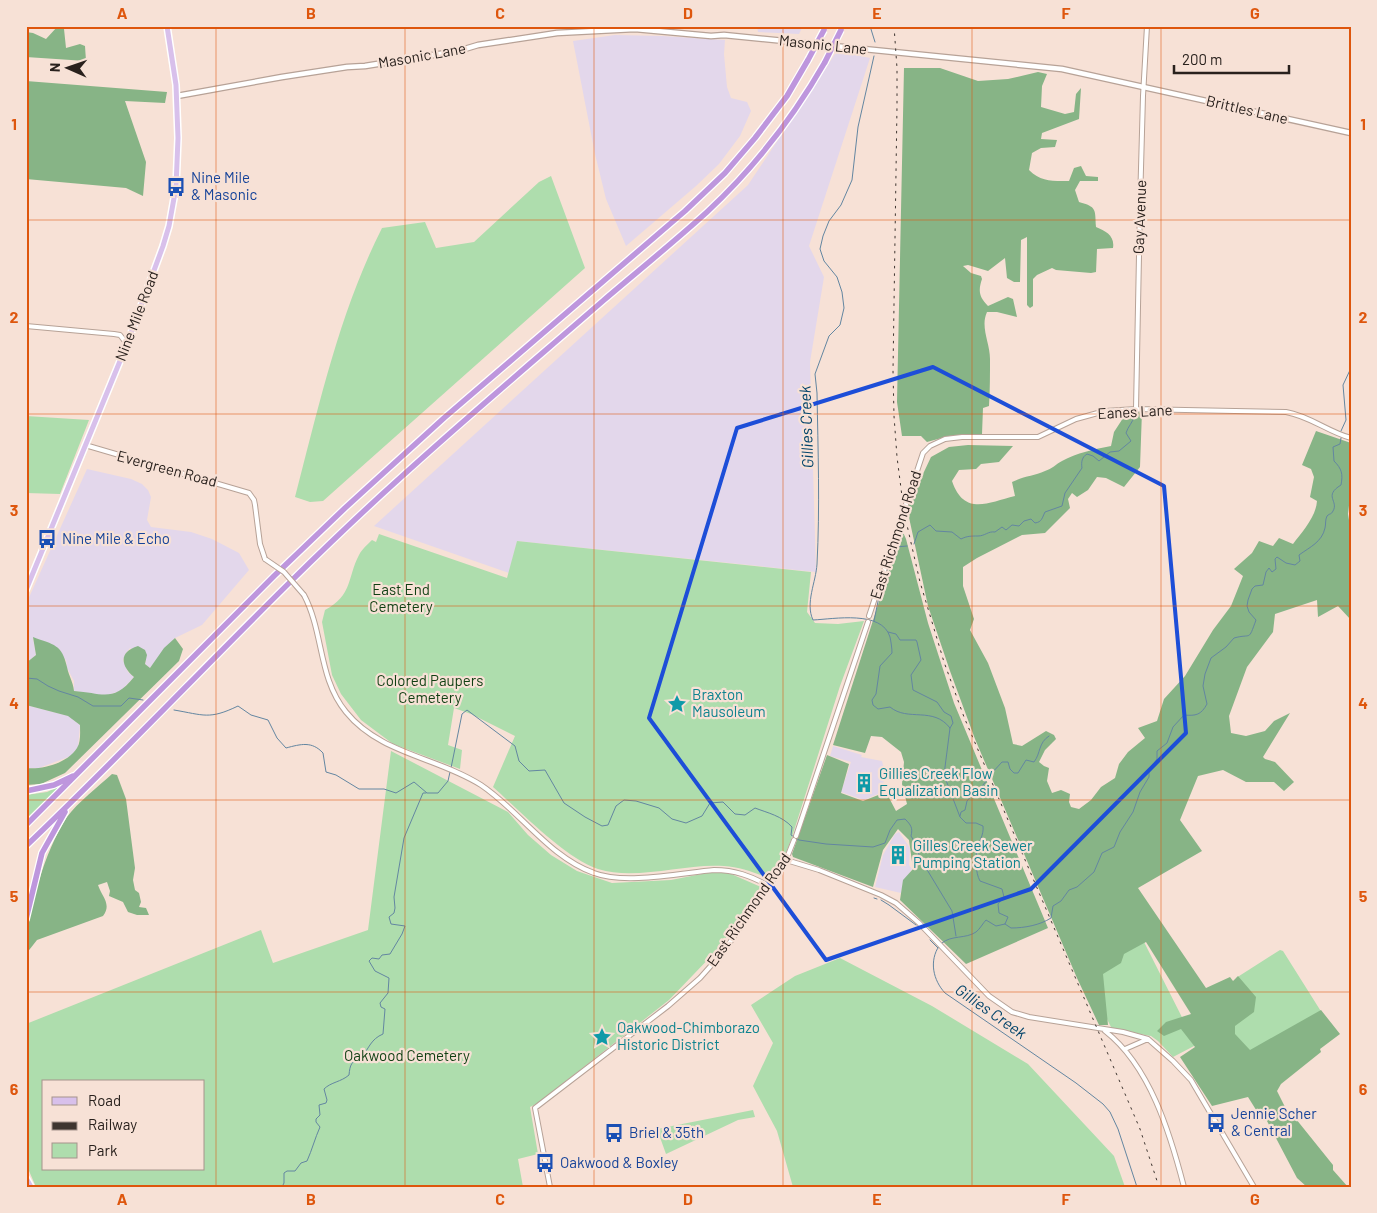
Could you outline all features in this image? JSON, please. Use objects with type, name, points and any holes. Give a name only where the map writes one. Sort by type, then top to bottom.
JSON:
[{"type":"highway","points":[[26,825],[274,576],[345,508],[444,418],[686,210],[725,173],[787,96],[825,28]]},
{"type":"highway","points":[[26,846],[71,803],[236,635],[358,516],[454,429],[713,205],[750,167],[778,134],[825,62],[842,28]]},
{"type":"highway","points":[[26,791],[54,786],[77,774]]},
{"type":"highway","points":[[26,920],[42,853],[71,803]]},
{"type":"main road","name":"Nine Mile Road","points":[[26,590],[127,344],[164,246],[169,226],[176,180],[178,138],[177,96],[167,26]]},
{"type":"main road","name":"Masonic Lane","points":[[177,96],[327,70],[374,65],[512,40],[597,30],[635,29],[711,36],[724,35],[1062,69],[1144,87]]},
{"type":"main road","name":"Brittles Lane","points":[[1144,87],[1351,133]]},
{"type":"main road","points":[[26,1178],[31,1187]]},
{"type":"street","name":"Gay Avenue","points":[[1136,409],[1140,204],[1147,26]]},
{"type":"street","points":[[26,326],[120,335],[127,344]]},
{"type":"street","name":"Eanes Lane","points":[[923,453],[930,446],[944,439],[962,437],[1038,437],[1093,413],[1136,409],[1286,412],[1302,416],[1351,438]]},
{"type":"street","name":"Evergreen Road","points":[[85,445],[248,493],[254,500],[260,544],[265,559],[284,572],[304,596],[312,611],[324,666],[335,695],[355,722],[374,738],[391,747],[453,770],[487,790],[556,850],[594,874],[622,878],[722,870],[743,874],[769,886]]},
{"type":"street","name":"East Richmond Road","points":[[870,616],[923,453]]},
{"type":"street","name":"East Richmond Road","points":[[550,1187],[535,1108],[684,993],[724,951],[769,886],[786,860],[795,838],[868,622]]},
{"type":"street","points":[[786,860],[819,870],[889,899],[911,915],[989,996],[1007,1009],[1029,1017],[1123,1032],[1148,1039],[1191,1080],[1254,1187]]},
{"type":"street","points":[[1104,1030],[1125,1049],[1152,1094],[1170,1141],[1184,1187]]},
{"type":"street","points":[[1125,1049],[1148,1039]]},
{"type":"highlighted area","points":[[933,367],[1164,486],[1186,733],[1031,889],[826,960],[649,718],[737,428]]},
{"type":"shaded area","points":[[757,26],[803,26],[799,34],[758,32]]},
{"type":"shaded area","points":[[615,35],[725,40],[724,54],[727,87],[731,98],[747,102],[751,111],[740,136],[719,164],[626,246],[606,199],[595,154],[573,41]]},
{"type":"shaded area","points":[[837,51],[870,58],[809,246],[824,277],[810,362],[816,572],[517,541],[509,573],[374,526],[748,185]]},
{"type":"shaded area","points":[[87,469],[131,479],[142,484],[148,490],[151,497],[147,520],[151,527],[191,532],[212,539],[239,553],[249,570],[202,625],[175,638],[150,668],[145,664],[146,661],[130,648],[123,660],[128,672],[134,677],[121,691],[105,696],[74,691],[74,681],[67,668],[66,660],[33,638],[36,655],[26,663],[26,604]]},
{"type":"shaded area","points":[[26,705],[69,716],[80,725],[78,747],[71,756],[39,768],[26,768]]},
{"type":"shaded area","points":[[833,746],[862,755],[861,757],[882,761],[886,777],[878,794],[864,800],[841,792],[851,762],[830,756]]},
{"type":"shaded area","points":[[899,832],[910,848],[909,865],[912,869],[903,883],[901,893],[875,887],[883,855],[895,834]]},
{"type":"green space","points":[[57,27],[64,29],[66,48],[80,44],[85,46],[86,61],[26,57],[26,32],[46,39]]},
{"type":"green space","points":[[904,68],[940,68],[978,81],[1008,79],[1038,72],[1047,74],[1042,86],[1041,107],[1065,114],[1074,112],[1076,94],[1081,88],[1079,119],[1042,133],[1041,139],[1057,140],[1055,147],[1041,148],[1032,153],[1029,170],[1042,179],[1069,181],[1074,168],[1081,166],[1086,176],[1098,177],[1098,181],[1080,181],[1075,190],[1079,202],[1089,205],[1094,210],[1096,227],[1103,230],[1113,240],[1113,248],[1097,249],[1096,272],[1056,270],[1052,268],[1037,275],[1033,279],[1033,306],[1030,308],[1027,305],[1027,237],[1021,240],[1020,282],[1014,282],[1007,278],[1005,258],[988,271],[968,265],[963,266],[971,273],[981,276],[980,294],[988,306],[1008,297],[1013,299],[1017,317],[997,312],[987,312],[985,318],[985,329],[990,353],[990,388],[989,406],[983,408],[982,434],[949,436],[927,442],[921,436],[902,436],[897,402]]},
{"type":"green space","points":[[26,81],[167,92],[165,103],[125,101],[146,162],[143,196],[126,188],[26,179]]},
{"type":"green space","points":[[551,176],[585,268],[323,501],[310,502],[295,497],[331,360],[354,293],[382,228],[425,222],[436,248],[474,242],[539,182]]},
{"type":"green space","points":[[1142,411],[1140,467],[1124,487],[1106,478],[1097,477],[1088,490],[1077,497],[1072,493],[1068,499],[1070,508],[1045,533],[1022,535],[963,567],[963,586],[974,619],[970,630],[988,663],[1005,708],[1013,744],[1022,746],[1046,731],[1054,735],[1056,739],[1045,750],[1039,762],[1049,768],[1047,781],[1052,793],[1061,790],[1070,794],[1069,802],[1071,807],[1079,809],[1091,800],[1101,787],[1115,778],[1119,764],[1128,752],[1145,738],[1138,728],[1157,721],[1164,699],[1185,676],[1213,630],[1231,606],[1243,576],[1234,569],[1252,553],[1259,541],[1273,546],[1279,538],[1293,544],[1308,524],[1314,513],[1317,501],[1310,497],[1314,477],[1311,469],[1302,465],[1316,431],[1351,443],[1351,489],[1348,514],[1351,532],[1351,620],[1338,606],[1318,617],[1317,600],[1275,614],[1273,632],[1247,667],[1229,716],[1231,733],[1246,736],[1265,731],[1274,721],[1290,713],[1263,757],[1275,762],[1294,782],[1284,791],[1274,782],[1246,782],[1223,770],[1198,776],[1180,820],[1202,851],[1138,888],[1206,988],[1230,977],[1233,981],[1238,976],[1256,997],[1254,1012],[1235,1026],[1235,1034],[1250,1050],[1321,1010],[1340,1034],[1281,1084],[1277,1091],[1287,1111],[1296,1119],[1333,1165],[1333,1170],[1348,1187],[1307,1187],[1297,1178],[1267,1121],[1263,1121],[1248,1097],[1212,1106],[1180,1057],[1195,1047],[1181,1029],[1164,1036],[1157,1031],[1166,1022],[1191,1014],[1146,942],[1124,954],[1121,963],[1103,974],[1108,1025],[1099,1025],[975,739],[928,606],[907,508],[931,457],[949,447],[968,445],[1013,446],[999,462],[981,464],[976,469],[959,470],[952,481],[963,499],[970,503],[986,504],[1015,496],[1012,482],[1047,470],[1073,456],[1111,446],[1114,432],[1127,412]]},
{"type":"green space","points":[[26,416],[89,420],[60,494],[26,493]]},
{"type":"green space","points":[[902,530],[928,623],[954,703],[1048,928],[966,964],[900,900],[903,880],[913,869],[909,840],[898,829],[883,850],[873,887],[793,857],[792,854],[827,755],[849,764],[841,793],[863,801],[886,792],[896,811],[907,804],[902,784],[904,762],[901,752],[882,737],[871,736],[865,753],[833,745]]},
{"type":"green space","points":[[379,534],[507,578],[517,541],[811,572],[807,612],[815,623],[838,624],[864,621],[840,686],[791,840],[785,855],[768,878],[735,867],[724,866],[693,867],[644,873],[613,872],[598,869],[571,855],[557,845],[493,787],[515,736],[471,714],[454,708],[448,745],[462,750],[460,769],[393,744],[361,720],[341,694],[332,675],[322,622],[325,610],[334,604],[345,592],[360,553],[372,540],[376,542]]},
{"type":"green space","points":[[33,637],[52,644],[60,650],[65,659],[74,691],[100,694],[113,693],[120,690],[134,677],[124,664],[127,652],[132,649],[138,646],[145,650],[147,655],[145,664],[150,668],[164,648],[175,638],[183,649],[179,661],[65,773],[41,784],[26,785],[26,768],[47,767],[67,758],[77,748],[80,737],[80,725],[68,716],[26,705],[26,663],[36,655]]},
{"type":"green space","name":"Oakwood Cemetery","points":[[391,751],[508,812],[528,835],[551,855],[577,871],[612,883],[671,880],[722,870],[761,887],[718,949],[669,1000],[538,1103],[530,1107],[538,1154],[518,1159],[523,1187],[36,1187],[26,1164],[26,1024],[261,930],[273,963],[368,930]]},
{"type":"green space","points":[[112,774],[117,775],[126,799],[135,868],[133,880],[135,890],[139,893],[141,902],[139,907],[146,908],[149,915],[137,915],[128,912],[123,902],[109,896],[110,891],[107,882],[98,885],[107,908],[103,916],[37,940],[26,954],[29,920],[33,902],[51,847],[67,817],[76,806]]},
{"type":"green space","points":[[60,786],[26,819],[26,795],[47,792]]},
{"type":"green space","points":[[1142,938],[1196,1045],[1173,1057],[1151,1036],[1112,1029],[1082,969]]},
{"type":"green space","points":[[1280,950],[1283,951],[1322,1013],[1247,1061],[1223,1024],[1252,1005],[1236,978]]},
{"type":"green space","points":[[840,958],[932,1006],[1028,1064],[1114,1156],[1125,1187],[793,1187],[777,1131],[753,1086],[773,1043],[751,1005],[795,976]]},
{"type":"green space","points":[[753,1110],[755,1117],[738,1120],[666,1154],[657,1129]]},
{"type":"waterway","name":"Gillies Creek","points":[[870,26],[875,42]]},
{"type":"waterway","name":"Gillies Creek","points":[[874,56],[858,127],[852,180],[841,205],[829,221],[820,249],[824,261],[837,277],[842,292],[844,308],[840,325],[829,336],[815,374],[817,393],[818,521],[817,564],[810,607],[813,620],[868,619],[885,628],[890,637],[892,653],[880,666],[876,694],[872,700],[873,705],[878,709],[890,707],[905,714],[936,718],[943,721],[950,728],[944,775],[960,817],[966,823],[976,823],[983,826],[977,849],[977,874],[980,881],[1002,889],[1004,897],[998,904],[999,913],[1008,917],[1005,924],[996,926],[986,920],[972,934],[950,939],[942,943]]},
{"type":"waterway","points":[[1341,431],[1346,420],[1343,385],[1351,368]]},
{"type":"waterway","points":[[914,544],[918,532],[930,525],[936,531],[952,532],[961,539],[995,532],[1002,527],[1006,530],[1012,525],[1019,526],[1024,521],[1031,519],[1035,523],[1039,522],[1045,512],[1062,506],[1065,493],[1082,468],[1082,460],[1085,455],[1093,456],[1099,461],[1110,452],[1119,451],[1131,441],[1126,433],[1134,416]]},
{"type":"waterway","points":[[1005,924],[1011,928],[1022,927],[1037,924],[1051,918],[1053,906],[1061,901],[1069,890],[1077,887],[1094,872],[1102,853],[1114,847],[1149,777],[1149,770],[1157,759],[1157,751],[1167,743],[1173,727],[1184,715],[1198,714],[1203,711],[1207,704],[1203,686],[1211,658],[1226,647],[1234,638],[1249,635],[1252,631],[1256,620],[1249,612],[1247,606],[1252,589],[1255,586],[1263,585],[1269,568],[1272,572],[1276,569],[1275,559],[1277,557],[1286,563],[1295,565],[1300,561],[1299,555],[1315,544],[1321,537],[1327,516],[1332,513],[1334,507],[1333,492],[1341,485],[1341,472],[1334,461],[1333,447],[1340,444],[1341,438]]},
{"type":"waterway","points":[[874,621],[881,587],[896,547],[907,546]]},
{"type":"waterway","name":"Gillies Creek","points":[[888,632],[896,634],[900,640],[916,640],[921,660],[911,675],[913,690],[937,702],[944,712],[951,716],[953,723],[950,728]]},
{"type":"waterway","points":[[26,678],[37,679],[59,691],[78,697],[93,706],[121,706],[129,698],[143,700]]},
{"type":"waterway","points":[[174,710],[200,715],[213,715],[238,706],[251,715],[268,720],[277,738],[286,748],[306,744],[319,749],[323,753],[326,772],[336,775],[359,789],[384,789],[396,793],[414,782],[427,793],[438,793],[448,781],[450,772]]},
{"type":"waterway","points":[[451,768],[462,714],[467,710],[515,746],[519,761],[529,771],[545,770],[564,803],[602,826],[608,825],[616,806],[624,800],[636,801],[659,808],[672,819],[686,823],[702,816],[710,803],[723,802],[735,814],[745,815],[755,808],[779,817],[792,827],[791,835],[799,840],[873,847],[885,843],[890,830],[897,820],[905,819],[911,827],[911,836],[917,846],[920,862],[926,868],[952,911],[956,936]]},
{"type":"waterway","points":[[991,774],[1002,762],[1008,762],[1010,769],[1014,773],[1018,773],[1026,760],[1034,762],[1041,745],[1049,736]]},
{"type":"waterway","points":[[960,816],[961,812],[965,810],[967,801],[988,779]]},
{"type":"waterway","points":[[282,1187],[284,1173],[295,1171],[309,1157],[320,1127],[316,1122],[320,1115],[319,1105],[326,1103],[327,1100],[324,1089],[349,1075],[353,1062],[362,1057],[373,1041],[383,1034],[385,1009],[381,1007],[380,1003],[388,993],[389,978],[375,971],[369,961],[372,958],[379,959],[382,955],[390,954],[405,926],[391,924],[389,917],[394,913],[395,908],[394,897],[404,838],[423,793],[426,793]]},
{"type":"waterway","points":[[881,900],[916,925]]},
{"type":"waterway","points":[[930,940],[938,948]]},
{"type":"waterway","name":"Gillies Creek","points":[[939,946],[933,964],[935,976],[945,993],[1076,1083],[1103,1104],[1110,1112],[1118,1129],[1137,1187]]},
{"type":"railway","points":[[894,26],[897,106],[893,371],[897,457],[904,512],[920,582],[944,662],[964,717],[1140,1129],[1159,1187]]},
{"type":"place","name":"Nine Mile & Masonic","points":[[176,187]]},
{"type":"place","name":"Nine Mile & Echo","points":[[47,539]]},
{"type":"place","name":"Braxton Mausoleum","points":[[677,704]]},
{"type":"place","name":"Gillies Creek Flow Equalization Basin","points":[[864,783]]},
{"type":"place","name":"Gilles Creek Sewer Pumping Station","points":[[898,855]]},
{"type":"place","name":"Oakwood-Chimborazo Historic District","points":[[602,1037]]},
{"type":"place","name":"Jennie Scher & Central","points":[[1216,1123]]},
{"type":"place","name":"Briel & 35th","points":[[614,1133]]},
{"type":"place","name":"Oakwood & Boxley","points":[[545,1163]]},
{"type":"park label","name":"East End Cemetery","points":[[401,598]]},
{"type":"park label","name":"Colored Paupers Cemetery","points":[[430,690]]}]
